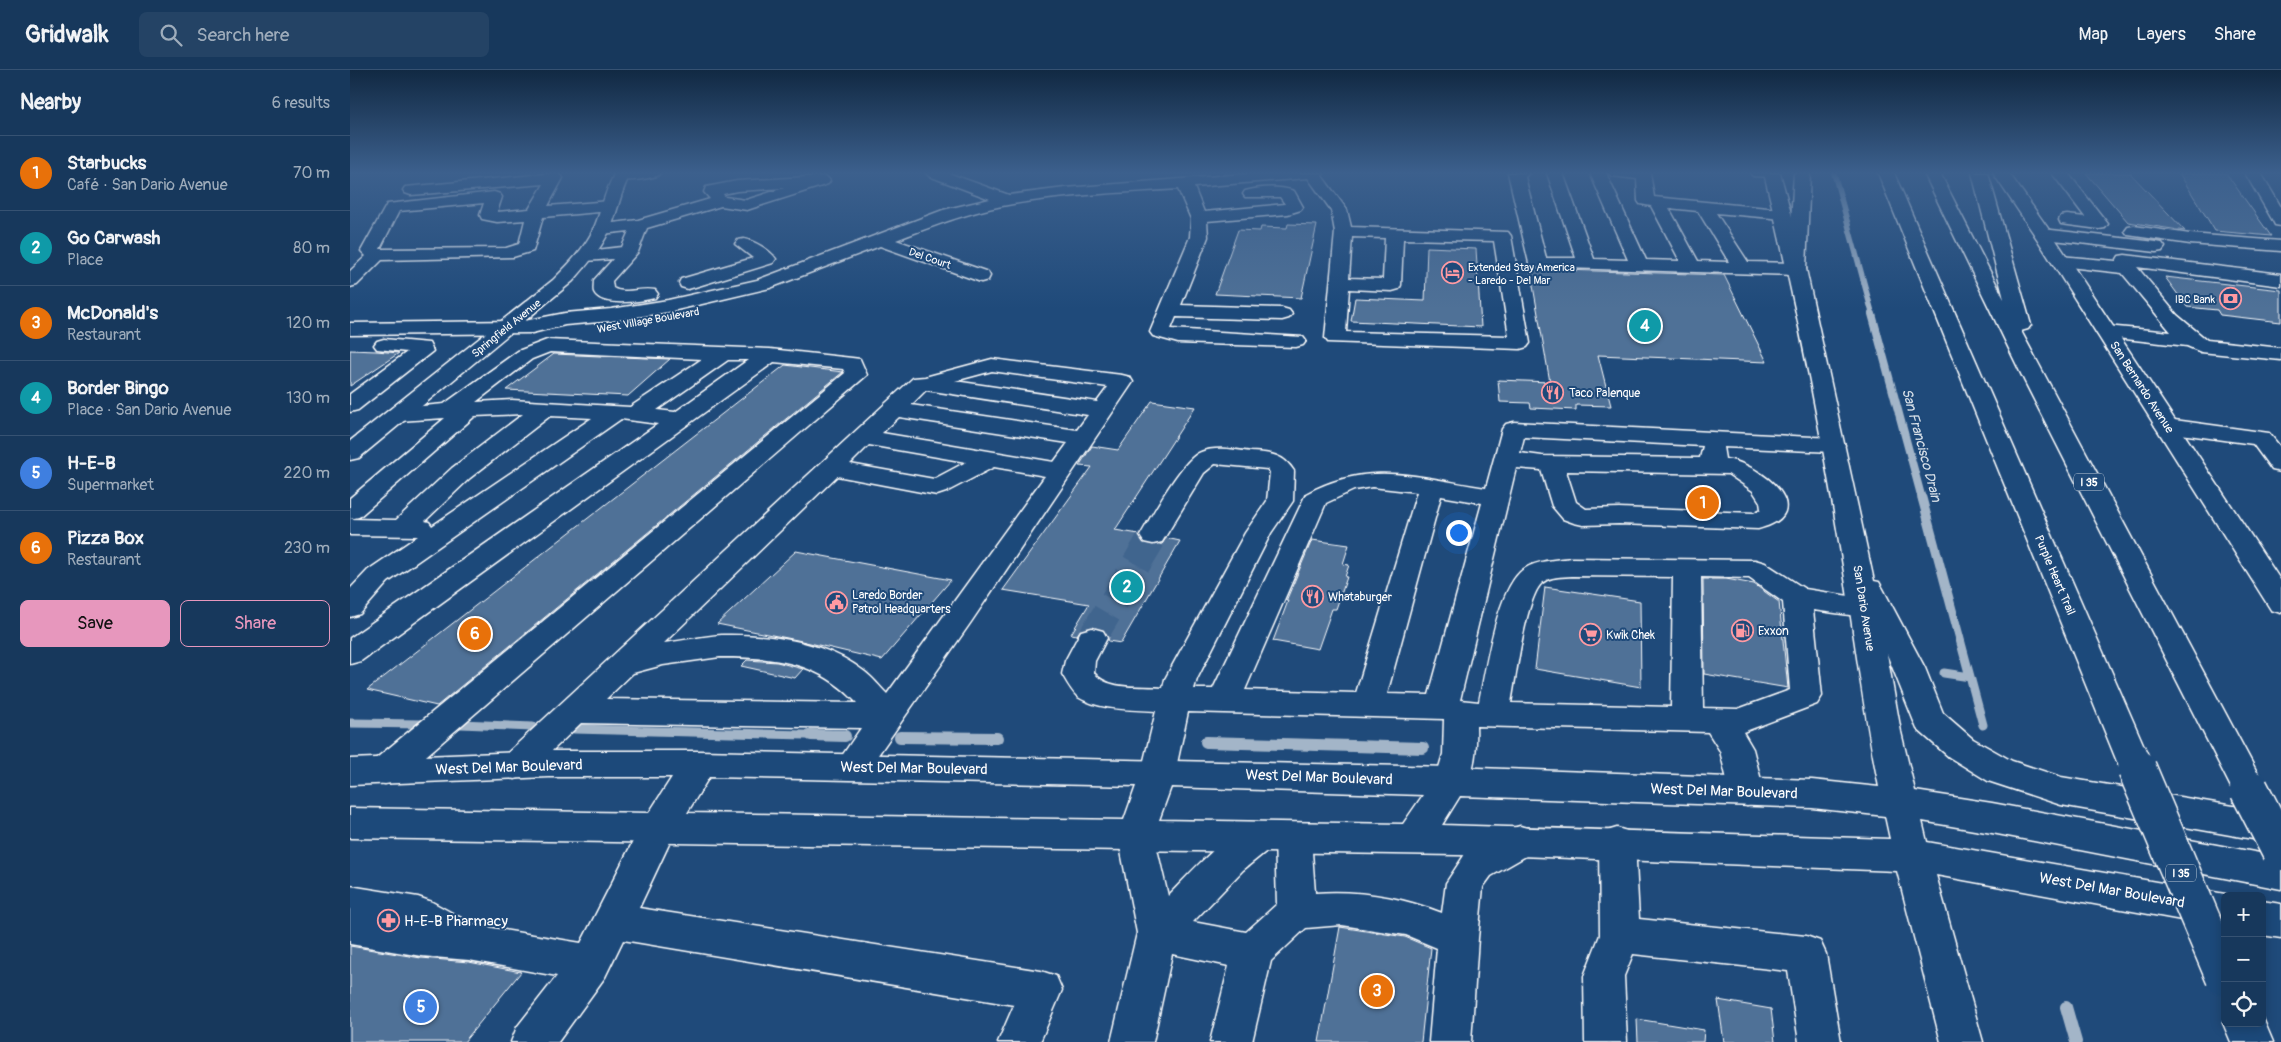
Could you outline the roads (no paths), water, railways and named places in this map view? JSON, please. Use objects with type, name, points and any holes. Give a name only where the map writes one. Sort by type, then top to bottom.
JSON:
[{"type":"main road","points":[[387,218],[370,251],[377,255],[507,253],[527,247],[537,218]]},
{"type":"main road","name":"Springfield Avenue","points":[[351,451],[519,326],[560,284],[597,240],[606,218]]},
{"type":"main road","points":[[602,229],[640,224],[656,218]]},
{"type":"main road","name":"West Village Boulevard","points":[[519,326],[562,332],[631,325],[711,308],[736,299],[763,284],[937,218]]},
{"type":"main road","points":[[1198,218],[1199,237],[1160,332],[1178,337],[1296,341]]},
{"type":"main road","points":[[1341,218],[1344,232],[1335,338],[1520,343],[1502,236],[1344,232]]},
{"type":"main road","points":[[1527,218],[1538,263],[1797,269],[1800,218]]},
{"type":"main road","points":[[1571,218],[1588,264]]},
{"type":"main road","points":[[1618,218],[1639,265]]},
{"type":"main road","points":[[1666,218],[1692,266]]},
{"type":"main road","points":[[1711,218],[1742,268]]},
{"type":"main road","name":"San Dario Avenue","points":[[1783,218],[1797,269],[1857,566],[1884,732],[1899,803],[1962,1042]]},
{"type":"main road","name":"Purple Heart Trail","points":[[1905,218],[2221,968]]},
{"type":"main road","name":"I 35","points":[[1955,218],[2036,382],[2281,851]]},
{"type":"main road","points":[[1992,218],[2036,382]]},
{"type":"main road","name":"San Bernardo Avenue","points":[[2032,218],[2277,593]]},
{"type":"main road","points":[[2050,218],[2190,239],[2281,246]]},
{"type":"main road","points":[[2094,218],[2098,224]]},
{"type":"main road","points":[[640,224],[629,252],[604,280],[603,291],[614,296],[631,297],[661,291],[767,259],[744,244]]},
{"type":"main road","points":[[1340,283],[1392,285],[1394,233]]},
{"type":"main road","points":[[2043,234],[2281,262]]},
{"type":"main road","name":"Del Court","points":[[880,240],[981,276]]},
{"type":"main road","points":[[584,256],[629,252]]},
{"type":"main road","points":[[2202,253],[2214,271]]},
{"type":"main road","points":[[350,281],[377,255]]},
{"type":"main road","points":[[2255,259],[2274,278]]},
{"type":"main road","points":[[2060,260],[2128,268]]},
{"type":"main road","points":[[2274,278],[2125,260],[2128,268],[2157,306],[2200,346],[2281,354]]},
{"type":"main road","points":[[705,278],[724,292]]},
{"type":"main road","name":"West Village Boulevard","points":[[350,329],[519,326],[565,319],[611,316],[668,306],[763,284]]},
{"type":"main road","points":[[1169,311],[1282,314]]},
{"type":"main road","points":[[2106,332],[2193,340]]},
{"type":"main road","points":[[350,345],[410,345],[422,347],[422,351],[350,405]]},
{"type":"main road","points":[[350,511],[459,410],[526,354],[547,346],[770,355],[852,364],[856,375],[385,771]]},
{"type":"main road","points":[[350,606],[378,576],[446,529],[625,413],[724,353]]},
{"type":"main road","points":[[350,653],[770,355]]},
{"type":"main road","points":[[515,766],[921,383],[1103,410],[961,615],[852,766]]},
{"type":"main road","points":[[399,414],[512,407],[625,413],[679,419]]},
{"type":"main road","points":[[402,528],[461,474],[546,408]]},
{"type":"main road","points":[[893,409],[1083,438]]},
{"type":"main road","points":[[2167,426],[2261,438],[2281,465]]},
{"type":"main road","points":[[1412,840],[1452,781],[1460,754],[1496,497],[1514,429],[1712,452],[1763,486],[1772,498],[1774,506],[1772,514],[1767,519],[1758,521],[1619,516],[1582,517],[1572,513],[1565,506],[1560,496],[1561,464]]},
{"type":"main road","points":[[864,437],[1061,471]]},
{"type":"main road","points":[[1506,460],[1561,464],[1833,445]]},
{"type":"main road","points":[[1132,1042],[1157,933],[1136,836],[1158,773],[1174,700],[1181,679],[1258,533],[1264,504],[1266,481],[1264,469],[1257,464],[1240,458],[1209,457],[1201,462],[1153,536]]},
{"type":"main road","points":[[831,468],[937,487],[990,459]]},
{"type":"main road","points":[[1224,701],[1315,499],[1342,484],[1358,480],[1385,479],[1496,497]]},
{"type":"main road","points":[[1368,705],[1431,487]]},
{"type":"main road","points":[[350,527],[446,529]]},
{"type":"main road","points":[[1857,566],[1909,668],[1929,720],[1961,748],[2000,771],[2061,791],[2281,829]]},
{"type":"main road","points":[[1465,711],[1514,610],[1522,587],[1534,575],[1550,569],[1572,567],[1755,570],[1797,598],[1864,607]]},
{"type":"main road","points":[[1687,568],[1702,720],[1736,749],[1747,792]]},
{"type":"main road","points":[[1092,638],[1080,660],[1078,674],[1088,688],[1107,696],[1740,721],[1806,696],[1797,598]]},
{"type":"main road","points":[[623,665],[664,654],[720,646],[760,646],[814,657],[828,664],[854,680],[888,716]]},
{"type":"main road","points":[[574,710],[888,716]]},
{"type":"main road","points":[[532,1042],[591,964],[659,827],[699,764]]},
{"type":"main road","name":"West Del Mar Boulevard","points":[[350,772],[515,766],[699,764],[852,766],[1452,781],[1812,794],[1899,803],[1992,818],[2281,873]]},
{"type":"main road","name":"West Del Mar Boulevard","points":[[350,823],[1520,841],[1823,851],[1912,856],[2075,882],[2221,910]]},
{"type":"main road","points":[[1157,933],[1230,859],[1256,838]]},
{"type":"main road","points":[[1293,838],[1297,911]]},
{"type":"main road","points":[[1450,1042],[1457,950],[1465,883],[1478,866],[1520,841]]},
{"type":"main road","points":[[1606,1042],[1604,976],[1620,935],[1617,844]]},
{"type":"main road","points":[[350,903],[418,914],[469,942]]},
{"type":"main road","points":[[1231,1042],[1253,952],[1297,911],[1342,908],[1409,918],[1457,950]]},
{"type":"main road","points":[[2266,919],[2281,921]]},
{"type":"main road","points":[[613,921],[1040,990],[1019,1042]]},
{"type":"main road","points":[[350,926],[420,938],[469,942],[591,964]]},
{"type":"main road","points":[[1157,933],[1253,952]]},
{"type":"main road","points":[[1620,935],[1806,954],[1820,1042]]},
{"type":"main road","points":[[1433,1042],[1439,982],[1457,950]]},
{"type":"main road","points":[[2239,1027],[2242,1042]]},
{"type":"main road","points":[[2246,1027],[2252,1042]]},
{"type":"waterway","name":"San Francisco Drain","points":[[1846,218],[1873,316]]},
{"type":"waterway","name":"San Francisco Drain","points":[[1872,314],[1922,499]]},
{"type":"waterway","name":"San Francisco Drain","points":[[1922,498],[1983,725]]},
{"type":"waterway","points":[[1944,673],[1970,677]]},
{"type":"waterway","points":[[350,723],[423,724]]},
{"type":"waterway","points":[[460,724],[533,727]]},
{"type":"waterway","points":[[574,729],[845,736],[811,735]]},
{"type":"waterway","points":[[900,737],[997,738]]},
{"type":"waterway","points":[[1206,742],[1423,748]]},
{"type":"waterway","name":"San Francisco Drain","points":[[2066,1007],[2076,1042]]},
{"type":"tunnel","points":[[1092,638],[1153,536]]},
{"type":"place","name":"Extended Stay America - Laredo - Del Mar","points":[[1452,273]]},
{"type":"place","name":"IBC Bank","points":[[2231,299]]},
{"type":"place","name":"Border Bingo","points":[[1645,326]]},
{"type":"place","name":"Taco Palenque","points":[[1553,393]]},
{"type":"place","name":"Starbucks","points":[[1703,503]]},
{"type":"place","name":"Go Carwash","points":[[1127,587]]},
{"type":"place","name":"Whataburger","points":[[1312,597]]},
{"type":"place","name":"Laredo Border Patrol Headquarters","points":[[836,602]]},
{"type":"place","name":"Exxon","points":[[1742,631]]},
{"type":"place","name":"Pizza Box","points":[[475,634]]},
{"type":"place","name":"Kwik Chek","points":[[1590,635]]},
{"type":"place","name":"H-E-B Pharmacy","points":[[388,921]]},
{"type":"place","name":"McDonald's","points":[[1377,991]]},
{"type":"place","name":"H-E-B","points":[[421,1007]]}]
